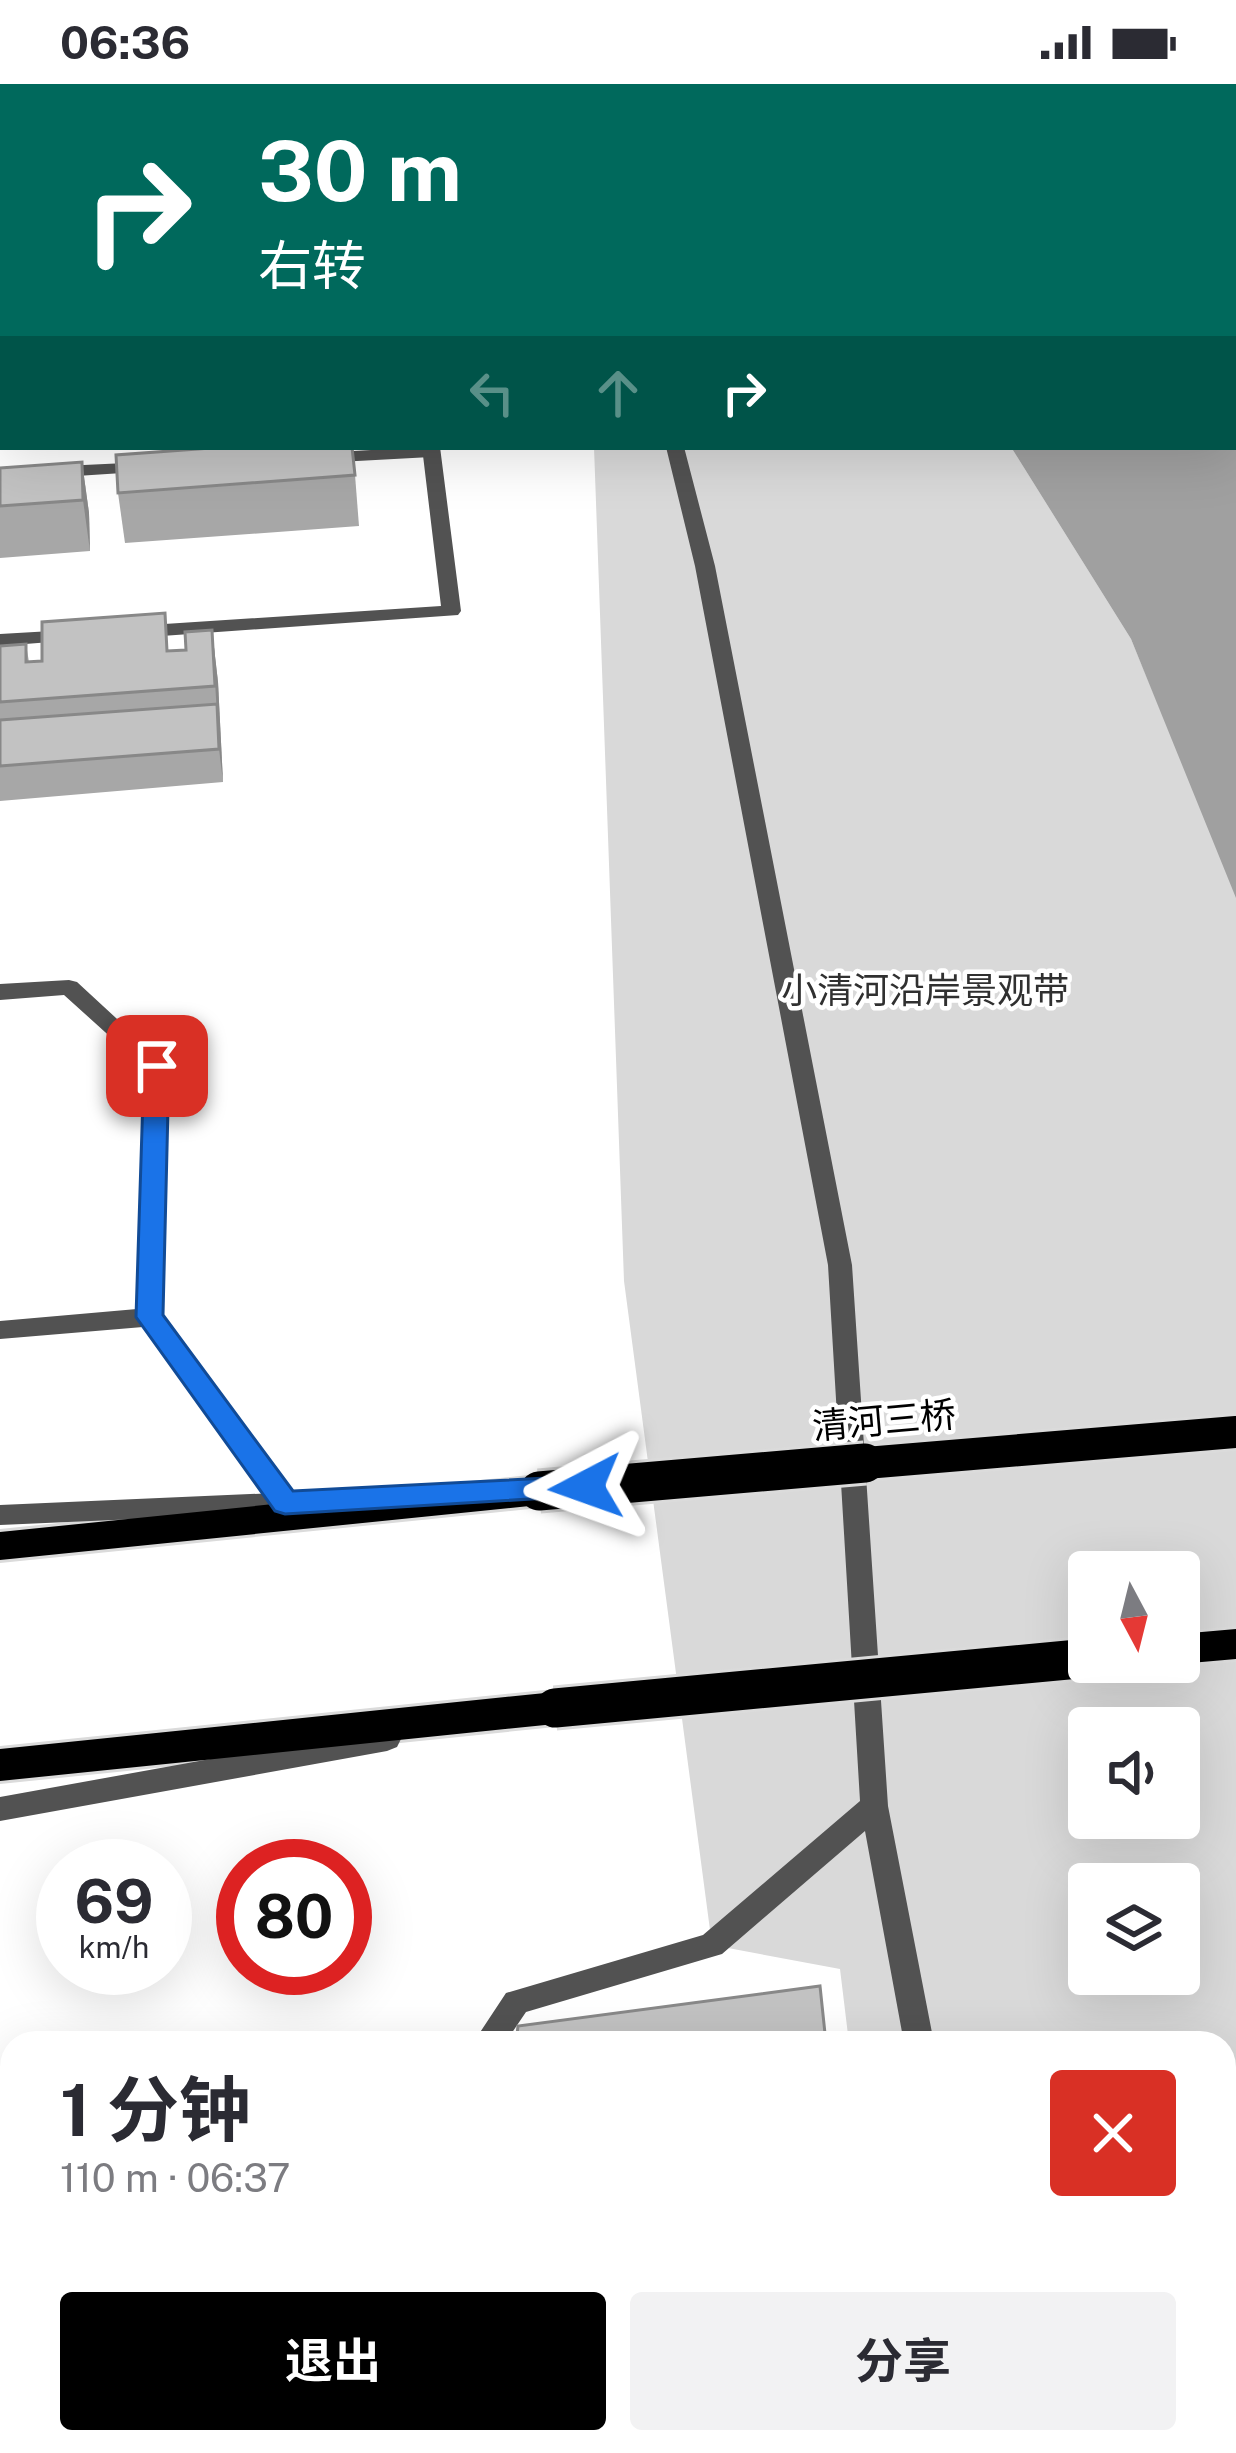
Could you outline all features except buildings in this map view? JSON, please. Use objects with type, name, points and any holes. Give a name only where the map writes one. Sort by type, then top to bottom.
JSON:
[{"type":"highway","name":"清河三桥","points":[[0,1546],[539,1491],[1236,1432]]},
{"type":"highway","points":[[1200,1647],[1236,1644]]},
{"type":"highway","points":[[0,1765],[1068,1660]]},
{"type":"street","points":[[119,633],[451,611],[431,450],[295,459]]},
{"type":"street","points":[[676,450],[704,566],[840,1264],[874,1806],[917,2031]]},
{"type":"street","points":[[0,475],[159,467]]},
{"type":"street","points":[[0,640],[95,634]]},
{"type":"street","points":[[0,992],[69,987],[157,1066],[149,1317],[285,1503]]},
{"type":"street","points":[[0,1330],[149,1317]]},
{"type":"street","points":[[0,1515],[539,1491]]},
{"type":"street","points":[[0,1809],[555,1708]]},
{"type":"street","points":[[496,2031],[516,2002],[712,1945],[874,1806]]},
{"type":"green space","name":"小清河沿岸景观带","points":[[594,450],[1013,450],[1131,639],[1236,892],[1236,2031],[848,2031],[840,1969],[712,1945],[624,1281]]},
{"type":"shaded area","points":[[1013,450],[1236,450],[1236,898],[1131,639]]},
{"type":"route","points":[[157,1066],[149,1317],[285,1503],[586,1487]]}]
